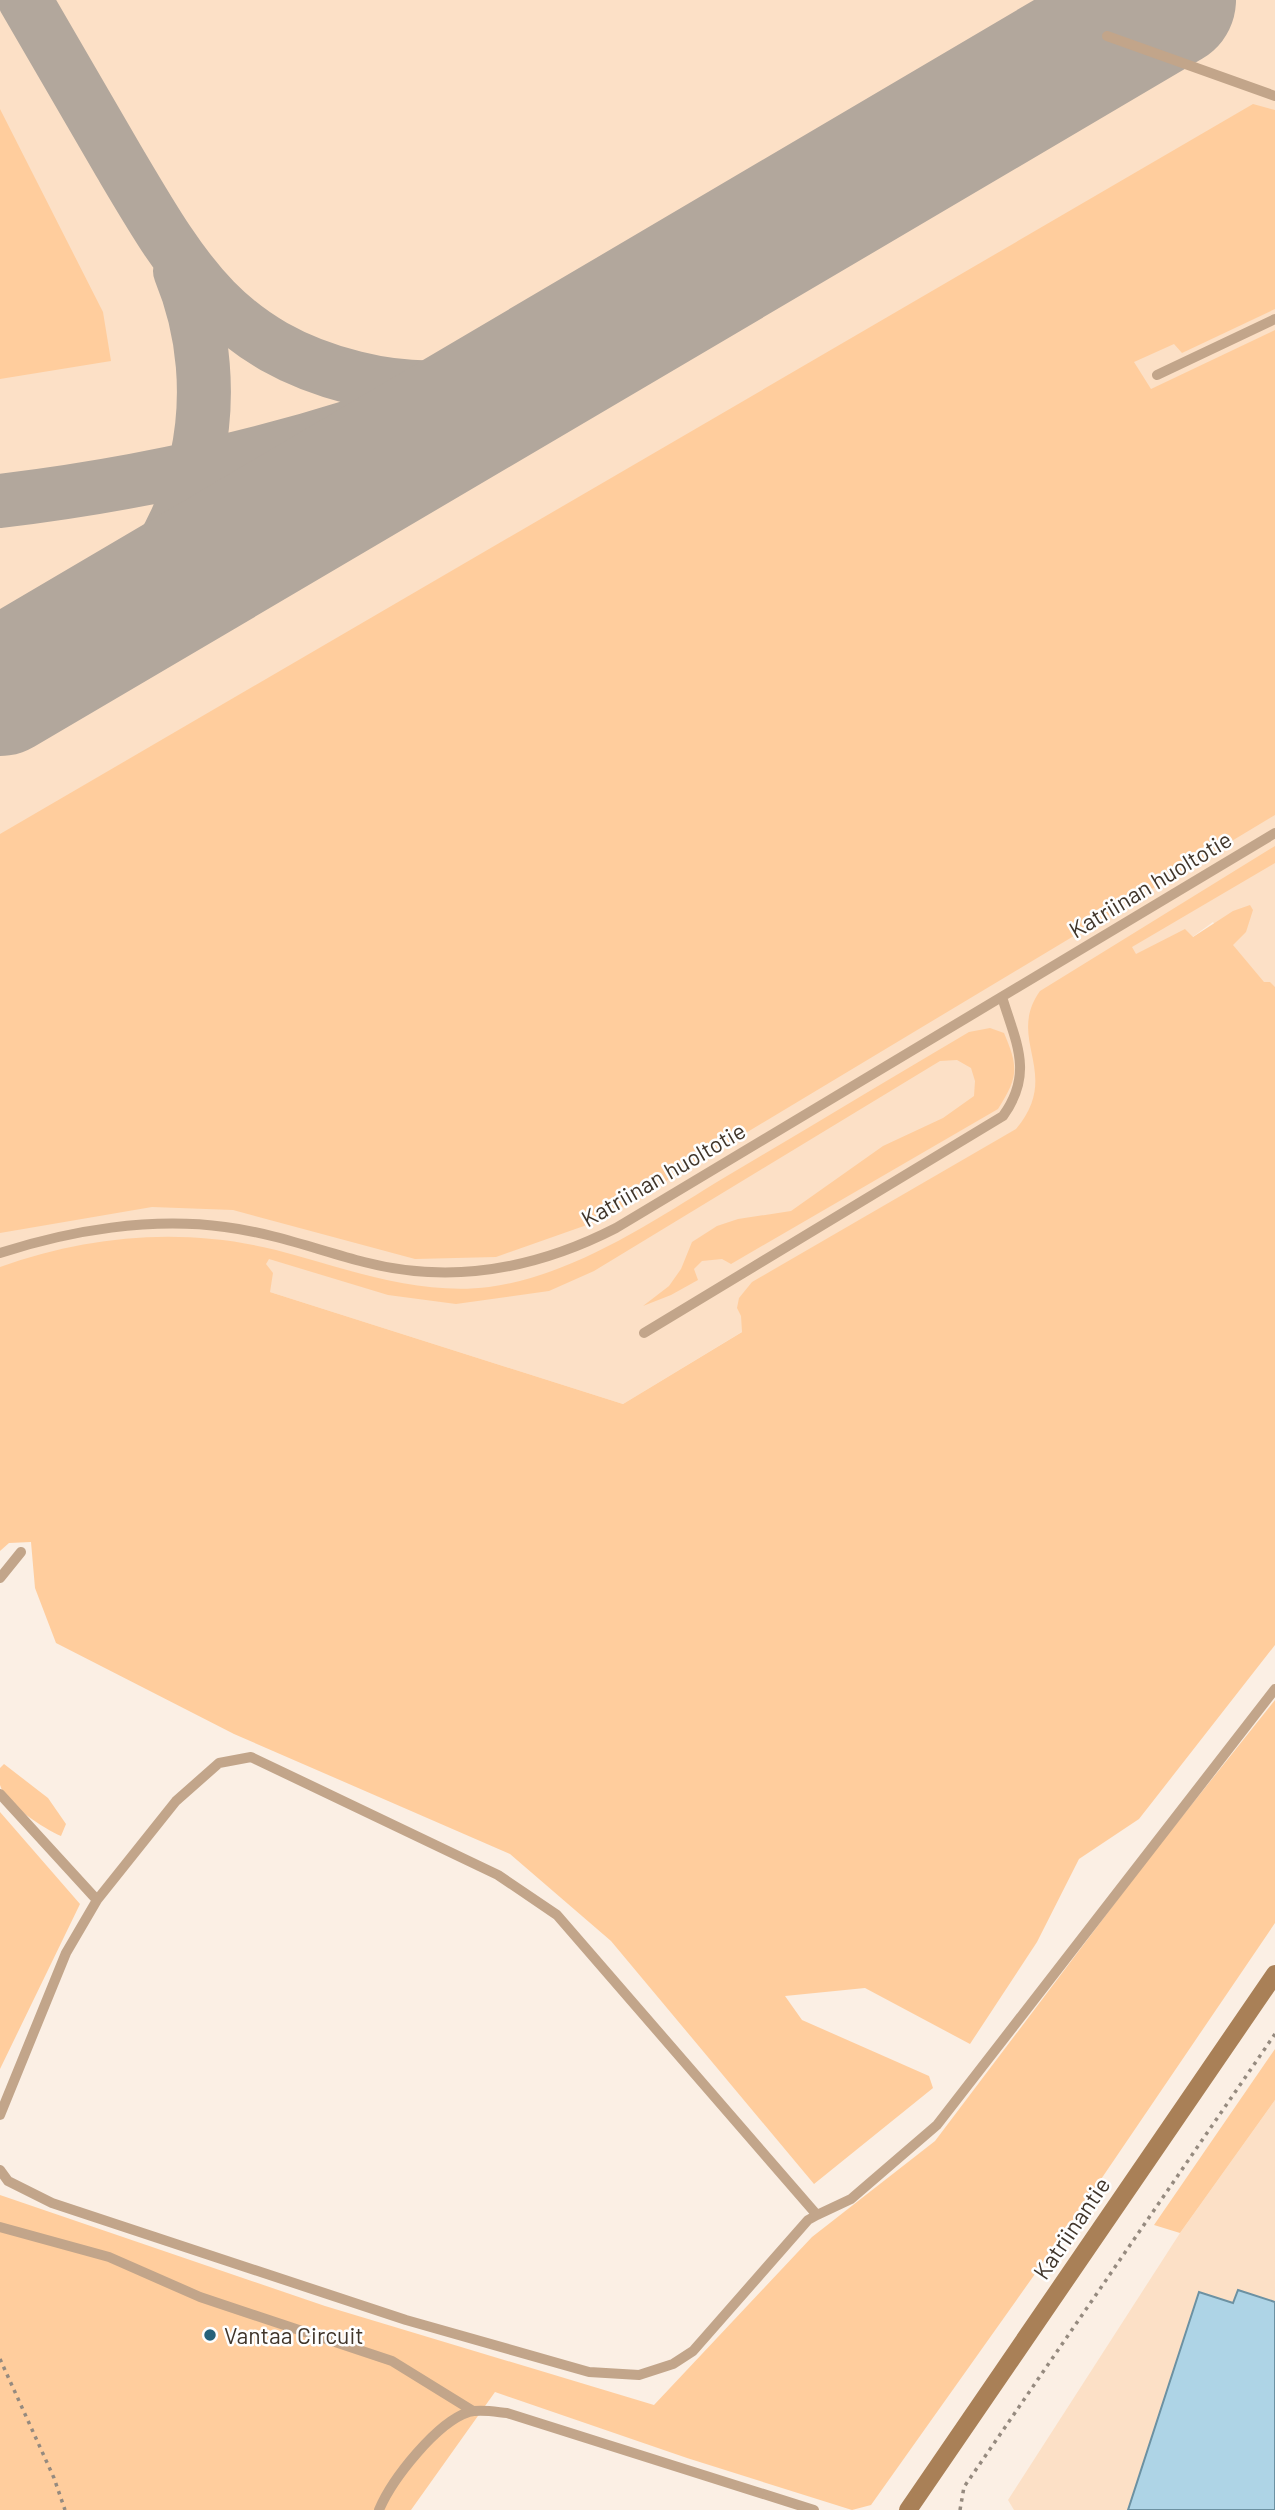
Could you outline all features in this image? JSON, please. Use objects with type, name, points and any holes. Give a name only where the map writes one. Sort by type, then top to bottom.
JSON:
[{"type":"main road","name":"Katriinantie","points":[[908,2510],[1275,1974]]},
{"type":"lane","points":[[1107,36],[1275,96]]},
{"type":"lane","points":[[1157,375],[1275,319]]},
{"type":"lane","name":"Katriinan huoltotie","points":[[0,1253],[35,1242],[105,1229],[186,1223],[263,1234],[403,1270],[479,1272],[533,1262],[582,1246],[1275,833]]},
{"type":"lane","points":[[644,1333],[1003,1116],[1016,1100],[1022,1072],[1002,996]]},
{"type":"lane","points":[[0,1578],[21,1552]]},
{"type":"lane","points":[[0,2170],[8,2181],[52,2203],[393,2316],[589,2372],[639,2375],[673,2364],[693,2351],[808,2220],[851,2199],[937,2125],[1275,1689]]},
{"type":"lane","points":[[0,2115],[66,1953],[97,1900],[176,1801],[219,1763],[251,1758],[498,1875],[557,1915],[817,2215]]},
{"type":"lane","points":[[0,1794],[97,1900]]},
{"type":"lane","points":[[0,2227],[108,2257],[200,2297],[392,2361],[473,2411]]},
{"type":"lane","points":[[379,2510],[434,2436],[452,2419],[473,2411],[507,2413],[814,2510]]},
{"type":"path","points":[[960,2510],[964,2487],[1275,2034]]},
{"type":"path","points":[[0,2359],[54,2478],[65,2510]]},
{"type":"shaded area","points":[[0,0],[1275,0],[1275,1014],[1213,922],[1077,1022],[1082,1126],[623,1404],[270,1292],[0,1438]]},
{"type":"shaded area","points":[[1253,104],[1275,110],[1275,309],[1182,353],[1174,344],[1134,362],[1151,389],[1275,330],[1275,815],[601,1220],[496,1257],[415,1259],[233,1210],[152,1207],[0,1233],[0,834]]},
{"type":"shaded area","points":[[0,109],[103,312],[111,361],[0,379]]},
{"type":"shaded area","points":[[1275,846],[1275,863],[1132,947],[1136,954],[1185,929],[1193,937],[1233,911],[1250,905],[1253,910],[1246,932],[1233,945],[1264,982],[1270,982],[1275,987],[1275,1645],[1139,1819],[1079,1859],[1037,1942],[970,2044],[865,1988],[785,1996],[802,2020],[929,2076],[933,2088],[814,2184],[611,1941],[510,1854],[234,1734],[56,1643],[35,1588],[31,1542],[9,1543],[0,1551],[0,1267],[34,1256],[102,1241],[172,1237],[241,1243],[381,1279],[435,1288],[489,1287],[521,1281],[553,1271],[613,1244],[969,1032],[990,1028],[1004,1033],[1012,1055],[1014,1072],[1013,1080],[998,1109],[731,1264],[722,1259],[702,1261],[694,1269],[698,1280],[643,1306],[669,1286],[681,1269],[692,1242],[717,1226],[738,1219],[791,1211],[883,1146],[943,1118],[974,1096],[975,1081],[971,1068],[957,1060],[940,1061],[594,1271],[549,1291],[456,1304],[388,1295],[269,1259],[266,1264],[273,1273],[270,1292],[623,1404],[742,1332],[741,1316],[737,1308],[739,1298],[752,1282],[1016,1129],[1029,1109],[1035,1091],[1028,1025],[1031,1009],[1040,991]]},
{"type":"shaded area","points":[[1275,1700],[1275,1923],[1074,2219],[871,2505],[852,2510],[687,2458],[495,2392],[411,2510],[0,2510],[0,2195],[325,2306],[654,2405],[812,2237],[935,2141],[1149,1858]]},
{"type":"shaded area","points":[[4,1764],[48,1798],[66,1824],[61,1836],[36,1822],[9,1800],[0,1785],[0,1768]]},
{"type":"shaded area","points":[[0,1812],[80,1904],[0,2069]]},
{"type":"shaded area","points":[[1275,2049],[1275,2100],[1180,2233],[1154,2225]]},
{"type":"shaded area","points":[[1275,2100],[1275,2510],[1014,2510],[1008,2500],[1180,2233]]},
{"type":"building","points":[[1238,2290],[1275,2302],[1275,2510],[1128,2510],[1199,2292],[1233,2303]]},
{"type":"taxiway","points":[[25,0],[141,199],[187,268],[211,297],[239,323],[272,345],[310,364],[355,378],[410,387],[447,387],[501,377],[585,344]]},
{"type":"taxiway","points":[[892,163],[1021,74],[1116,0]]},
{"type":"taxiway","points":[[15,679],[88,631],[133,588],[161,549],[182,506],[196,460],[203,413],[203,365],[195,317],[180,271]]},
{"type":"taxiway","points":[[546,352],[700,275]]},
{"type":"taxiway","points":[[0,501],[112,484],[223,462],[333,432],[440,396]]},
{"type":"runway","points":[[0,688],[1168,0]]},
{"type":"place","name":"Vantaa Circuit","points":[[210,2335]]}]
